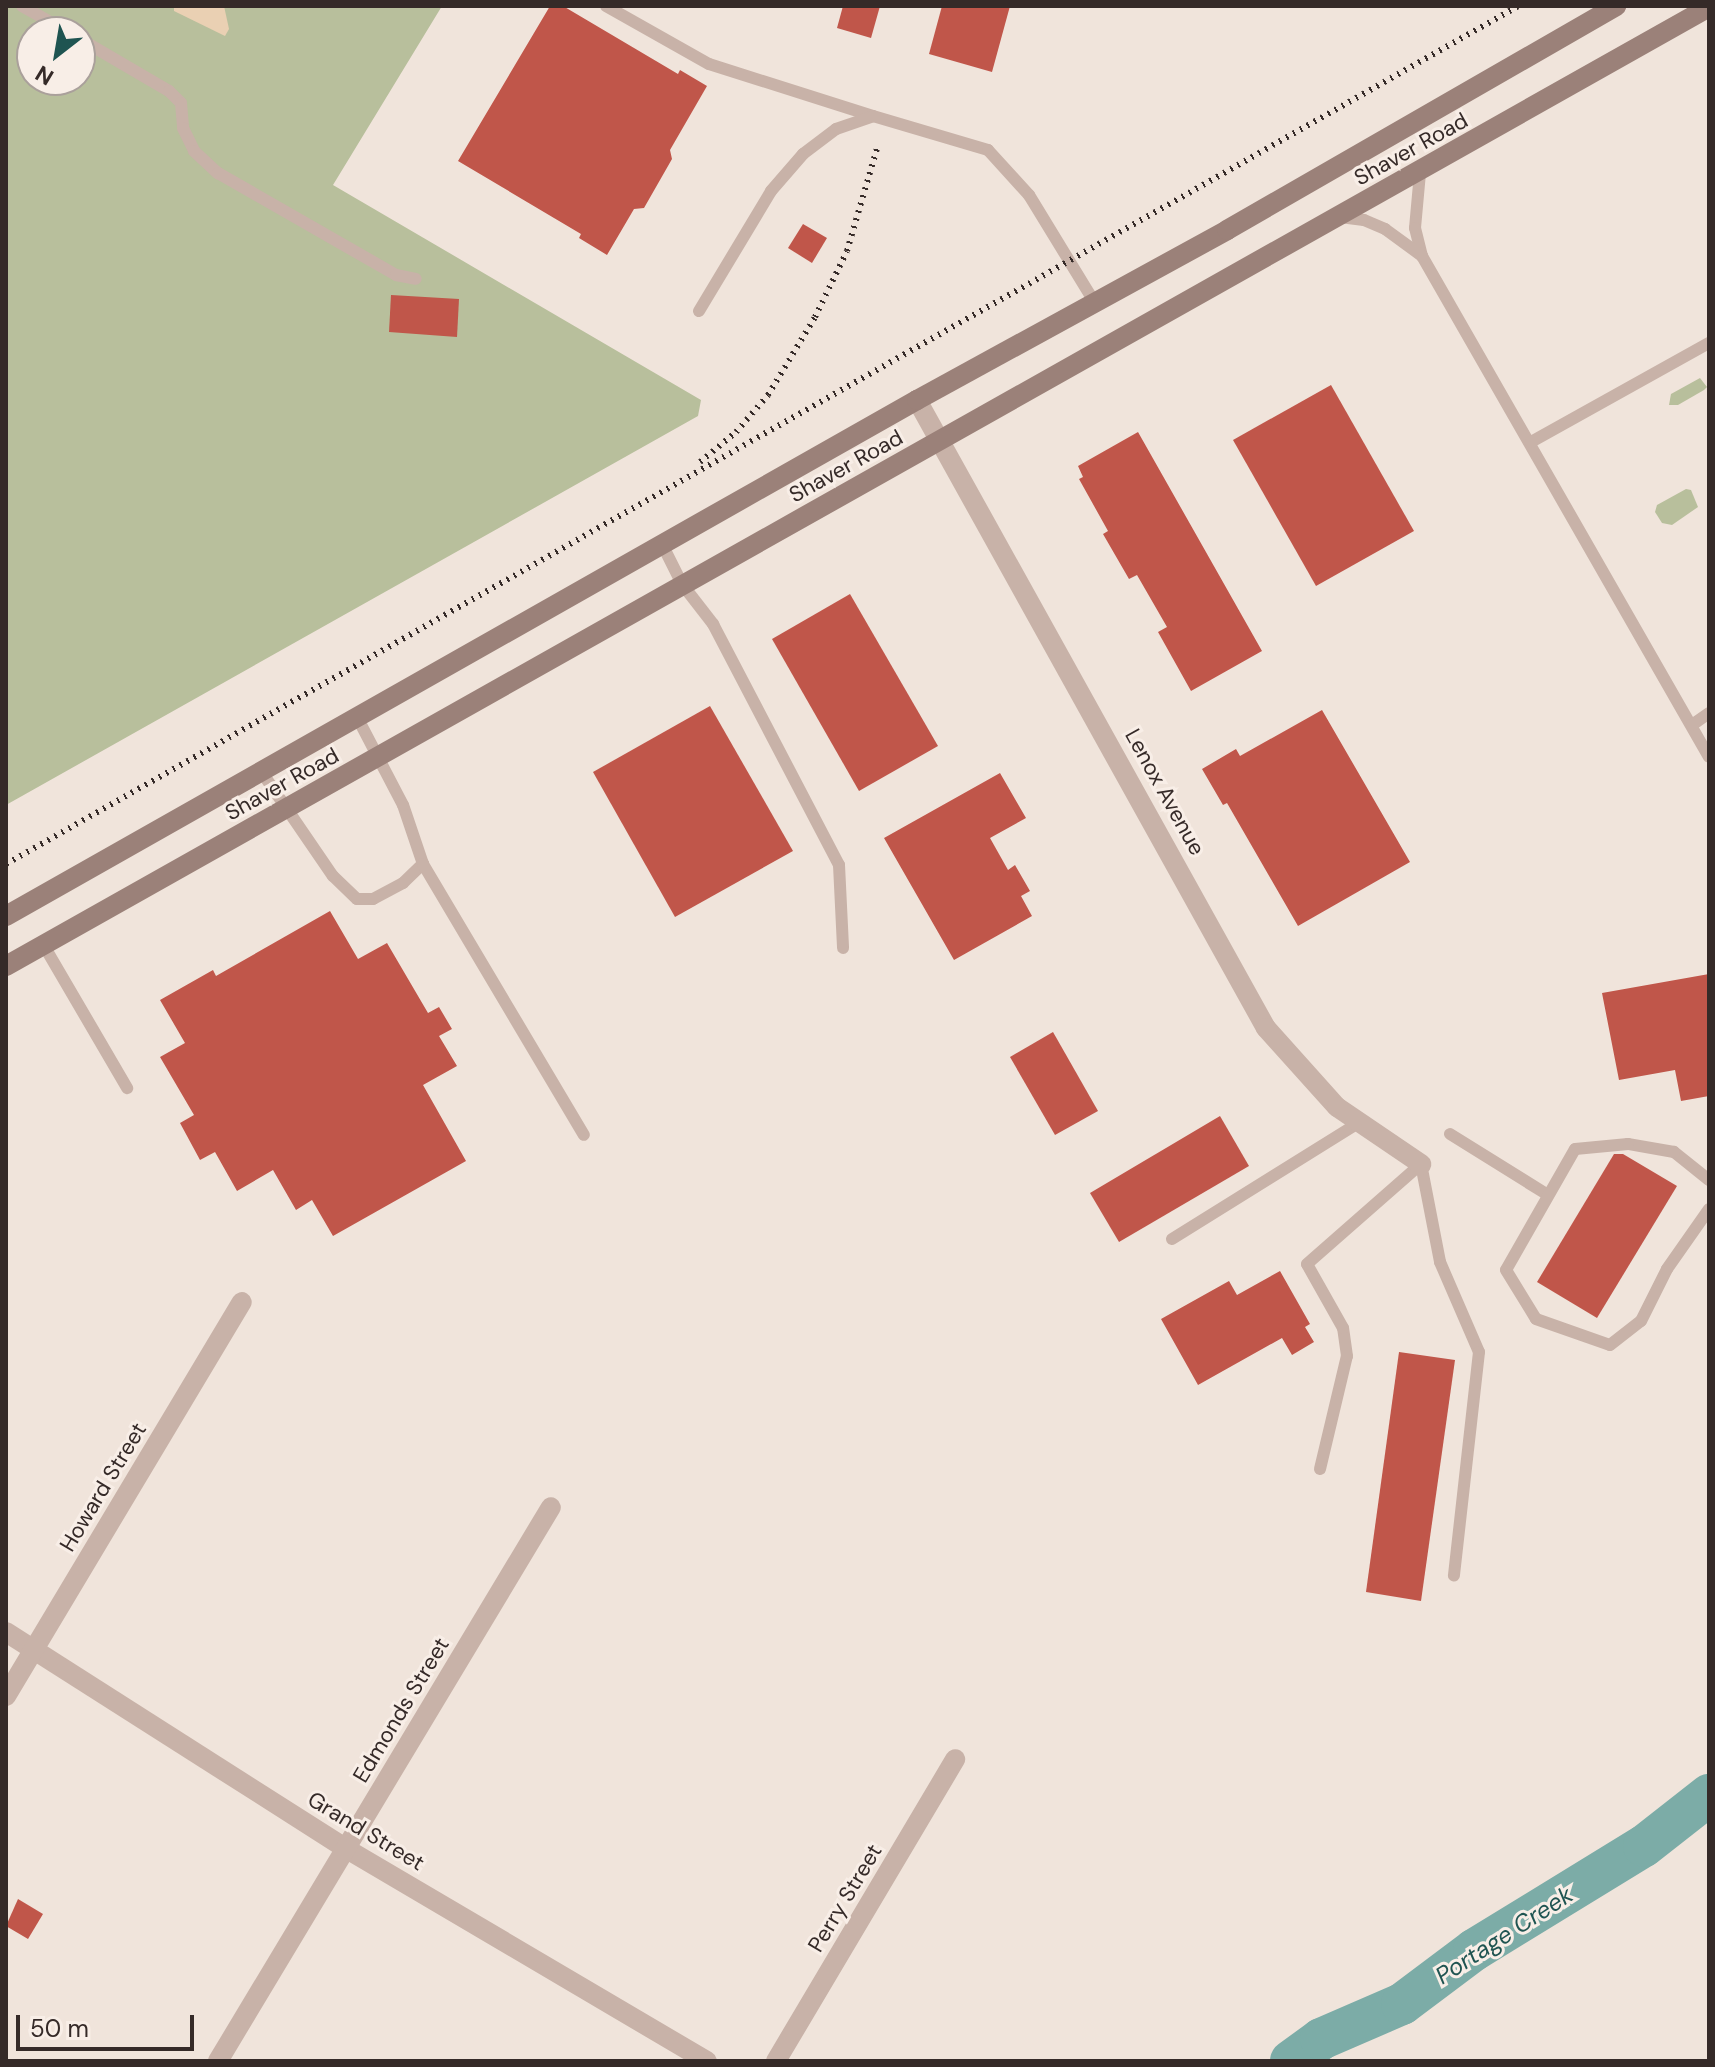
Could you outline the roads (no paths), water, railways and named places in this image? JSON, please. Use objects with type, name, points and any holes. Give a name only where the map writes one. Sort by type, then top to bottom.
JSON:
[{"type":"main road","name":"Shaver Road","points":[[6,916],[1616,6]]},
{"type":"main road","name":"Shaver Road","points":[[6,966],[682,584],[1420,173],[1709,7]]},
{"type":"street","name":"Lenox Avenue","points":[[917,400],[1126,769],[1266,1028],[1303,1073],[1358,1123],[1421,1164]]},
{"type":"street","name":"Howard Street","points":[[6,1696],[242,1302]]},
{"type":"street","name":"Edmonds Street","points":[[218,2061],[551,1507]]},
{"type":"street","name":"Grand Street","points":[[6,1632],[345,1848],[707,2061]]},
{"type":"street","name":"Perry Street","points":[[776,2061],[955,1759]]},
{"type":"lane","points":[[22,6],[40,16]]},
{"type":"lane","points":[[606,6],[709,64],[988,150],[1029,195],[1095,303]]},
{"type":"lane","points":[[96,48],[169,91],[181,103],[183,128],[194,151],[218,173],[396,275],[416,279]]},
{"type":"lane","points":[[699,311],[771,191],[803,154],[836,129],[873,116]]},
{"type":"lane","points":[[1420,173],[1415,228],[1422,256],[1709,757]]},
{"type":"lane","points":[[1339,217],[1364,220],[1385,229],[1422,256]]},
{"type":"lane","points":[[1531,442],[1709,343]]},
{"type":"lane","points":[[662,544],[682,584],[713,624],[839,865],[843,948]]},
{"type":"lane","points":[[1692,725],[1709,713]]},
{"type":"lane","points":[[357,717],[403,805],[423,864],[584,1135]]},
{"type":"lane","points":[[261,771],[333,876],[357,899],[373,899],[403,883],[423,864]]},
{"type":"lane","points":[[43,944],[127,1088]]},
{"type":"lane","points":[[1172,1239],[1358,1123]]},
{"type":"lane","points":[[1450,1134],[1548,1195]]},
{"type":"lane","points":[[1709,1180],[1674,1152],[1615,1146],[1575,1149],[1506,1270],[1536,1319],[1610,1345],[1641,1321],[1667,1269],[1709,1209]]},
{"type":"lane","points":[[1320,1469],[1347,1356],[1343,1328],[1307,1264],[1421,1164]]},
{"type":"lane","points":[[1421,1164],[1440,1262],[1479,1352],[1454,1576]]},
{"type":"waterway","name":"Portage Creek","points":[[1291,2061],[1321,2039],[1402,2004],[1474,1950],[1644,1846],[1709,1795]]},
{"type":"railway","points":[[6,864],[1518,6]]},
{"type":"railway","points":[[700,462],[736,432],[768,395],[815,317],[847,251],[878,145]]}]
